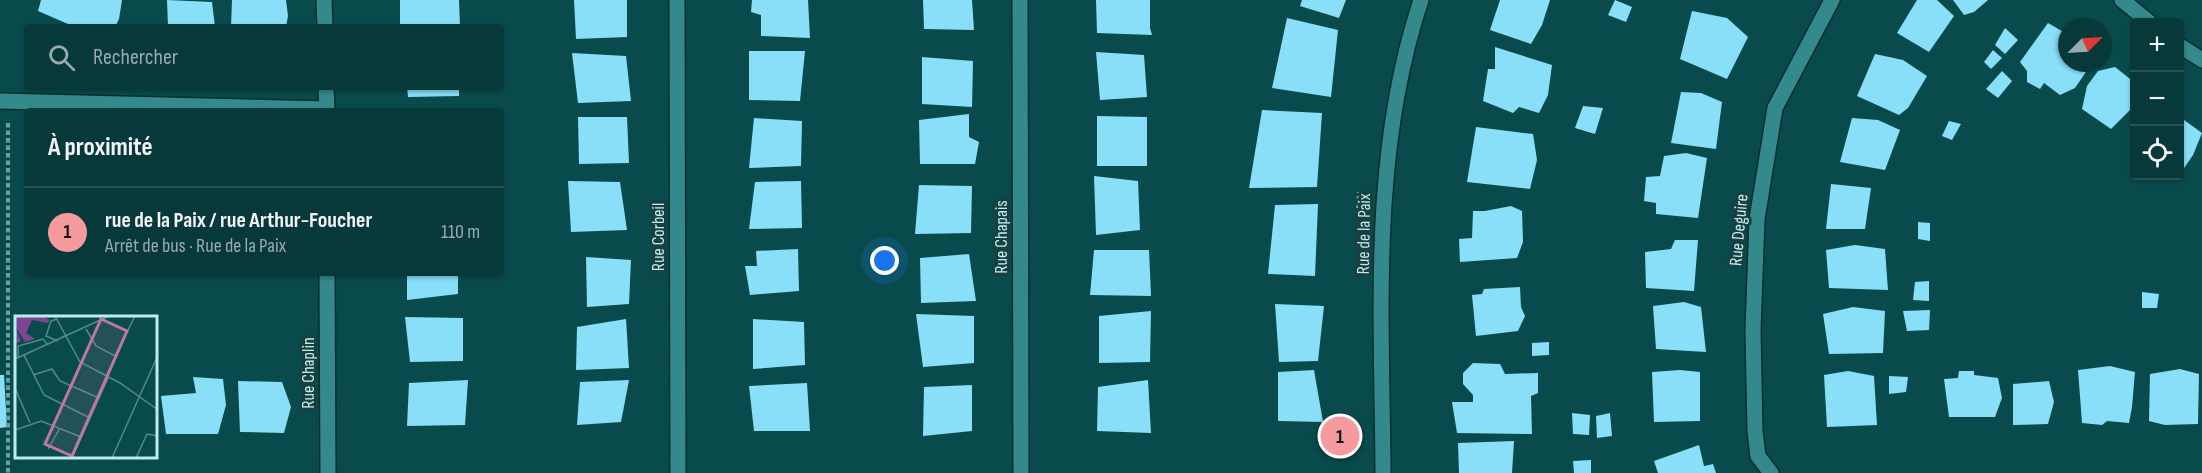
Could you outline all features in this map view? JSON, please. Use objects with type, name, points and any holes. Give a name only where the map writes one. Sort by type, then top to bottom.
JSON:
[{"type":"street","points":[[324,0],[325,24]]},
{"type":"street","name":"Rue Corbeil","points":[[677,0],[678,473]]},
{"type":"street","name":"Rue Chapais","points":[[1020,0],[1021,473]]},
{"type":"street","name":"Rue de la Paix","points":[[1383,473],[1382,235],[1385,172],[1394,104],[1404,54],[1421,0]]},
{"type":"street","name":"Rue Deguire","points":[[1772,473],[1758,456],[1755,431],[1753,331],[1757,219],[1775,108],[1832,0]]},
{"type":"street","points":[[2122,0],[2144,18]]},
{"type":"street","points":[[2184,49],[2202,60]]},
{"type":"street","points":[[327,90],[327,108]]},
{"type":"street","points":[[4,102],[246,108]]},
{"type":"street","name":"Rue Chaplin","points":[[327,276],[328,473]]},
{"type":"path","points":[[4,102],[9,473]]},
{"type":"building","points":[[41,0],[122,0],[116,24],[68,24],[38,11]]},
{"type":"building","points":[[167,0],[212,2],[215,24],[168,24]]},
{"type":"building","points":[[232,0],[286,0],[287,24],[231,24]]},
{"type":"building","points":[[400,0],[459,0],[460,24],[400,24]]},
{"type":"building","points":[[574,0],[627,0],[627,37],[576,39]]},
{"type":"building","points":[[752,0],[808,0],[810,38],[761,36],[761,15],[751,12]]},
{"type":"building","points":[[923,0],[972,0],[974,30],[924,29]]},
{"type":"building","points":[[1096,0],[1150,0],[1152,35],[1097,33]]},
{"type":"building","points":[[1302,0],[1346,0],[1339,18],[1300,6]]},
{"type":"building","points":[[1500,0],[1550,0],[1542,25],[1531,44],[1490,30]]},
{"type":"building","points":[[1615,0],[1632,7],[1626,22],[1608,15]]},
{"type":"building","points":[[1917,0],[1937,0],[1954,16],[1929,52],[1897,33]]},
{"type":"building","points":[[1953,0],[1988,0],[1974,12],[1964,15]]},
{"type":"building","points":[[1692,11],[1727,18],[1748,37],[1727,79],[1680,59]]},
{"type":"building","points":[[1287,18],[1338,30],[1331,97],[1272,88]]},
{"type":"building","points":[[2048,23],[2058,29],[2058,72],[2086,72],[2075,88],[2060,95],[2044,83],[2040,89],[2027,82],[2027,71],[2020,62]]},
{"type":"building","points":[[2005,28],[2018,40],[2005,54],[1995,45]]},
{"type":"building","points":[[1495,47],[1552,65],[1548,95],[1539,113],[1519,107],[1513,113],[1483,101],[1488,69],[1495,69]]},
{"type":"building","points":[[1993,50],[2002,58],[1991,69],[1984,62]]},
{"type":"building","points":[[749,51],[805,51],[800,101],[749,100]]},
{"type":"building","points":[[1096,52],[1144,55],[1147,97],[1100,100]]},
{"type":"building","points":[[572,53],[626,56],[631,101],[578,103]]},
{"type":"building","points":[[1875,54],[1903,60],[1927,76],[1908,108],[1899,115],[1857,96]]},
{"type":"building","points":[[922,57],[973,61],[972,107],[922,104]]},
{"type":"building","points":[[2115,67],[2130,79],[2130,110],[2111,129],[2082,109],[2087,86],[2097,72],[2112,72],[2112,68]]},
{"type":"building","points":[[2002,71],[2012,81],[1998,98],[1986,89]]},
{"type":"building","points":[[407,90],[459,90],[459,96],[408,97]]},
{"type":"building","points":[[1681,92],[1701,93],[1722,102],[1716,149],[1671,143]]},
{"type":"building","points":[[1583,106],[1603,108],[1595,134],[1575,128]]},
{"type":"building","points":[[1262,110],[1322,113],[1317,187],[1249,188]]},
{"type":"building","points":[[969,114],[969,137],[979,142],[975,164],[920,164],[919,120]]},
{"type":"building","points":[[1097,116],[1147,117],[1147,166],[1097,166]]},
{"type":"building","points":[[578,117],[627,117],[629,163],[579,164]]},
{"type":"building","points":[[754,118],[802,121],[801,166],[749,168]]},
{"type":"building","points":[[1852,118],[1878,120],[1900,130],[1885,170],[1840,162]]},
{"type":"building","points":[[2184,120],[2202,133],[2193,155],[2184,168]]},
{"type":"building","points":[[1949,121],[1961,124],[1952,140],[1942,136]]},
{"type":"building","points":[[1476,127],[1533,134],[1537,160],[1530,189],[1467,182]]},
{"type":"building","points":[[1686,153],[1707,158],[1698,218],[1656,214],[1656,203],[1644,201],[1646,177],[1660,176],[1664,156]]},
{"type":"building","points":[[1094,176],[1138,181],[1140,230],[1096,235]]},
{"type":"building","points":[[568,181],[620,182],[627,230],[571,232]]},
{"type":"building","points":[[801,181],[802,228],[749,229],[755,182]]},
{"type":"building","points":[[1831,184],[1871,188],[1865,229],[1826,229]]},
{"type":"building","points":[[919,185],[972,186],[971,233],[915,234]]},
{"type":"building","points":[[1318,204],[1315,276],[1268,274],[1275,205]]},
{"type":"building","points":[[1511,206],[1522,211],[1523,242],[1517,258],[1460,262],[1459,239],[1472,238],[1473,211]]},
{"type":"building","points":[[1918,222],[1930,223],[1930,241],[1918,239]]},
{"type":"building","points":[[1675,240],[1698,240],[1694,291],[1646,288],[1645,252],[1671,249]]},
{"type":"building","points":[[1855,245],[1885,249],[1888,290],[1829,288],[1826,250]]},
{"type":"building","points":[[798,249],[799,291],[750,295],[745,266],[757,266],[756,251]]},
{"type":"building","points":[[1094,250],[1149,250],[1151,296],[1090,295]]},
{"type":"building","points":[[969,254],[976,301],[921,303],[920,258]]},
{"type":"building","points":[[586,257],[631,260],[629,304],[587,307]]},
{"type":"building","points":[[407,276],[458,276],[458,294],[407,300]]},
{"type":"building","points":[[1929,281],[1929,301],[1913,300],[1915,282]]},
{"type":"building","points":[[1520,287],[1521,307],[1525,316],[1518,331],[1476,336],[1472,295],[1482,294],[1484,289]]},
{"type":"building","points":[[2142,292],[2159,294],[2157,308],[2142,308]]},
{"type":"building","points":[[1684,302],[1701,307],[1706,352],[1656,349],[1653,306]]},
{"type":"building","points":[[1275,304],[1324,306],[1318,361],[1279,362]]},
{"type":"building","points":[[1853,307],[1885,311],[1883,353],[1829,354],[1823,314]]},
{"type":"building","points":[[1930,310],[1929,330],[1907,331],[1903,311]]},
{"type":"building","points":[[1151,311],[1150,362],[1099,363],[1099,316]]},
{"type":"building","points":[[916,314],[974,316],[974,363],[923,367]]},
{"type":"building","points":[[405,317],[463,318],[463,361],[410,362]]},
{"type":"building","points":[[626,319],[629,368],[576,370],[577,327]]},
{"type":"building","points":[[753,319],[804,322],[805,365],[753,369]]},
{"type":"building","points":[[1549,342],[1549,355],[1532,356],[1532,343]]},
{"type":"building","points":[[1473,363],[1500,364],[1505,374],[1538,373],[1538,393],[1531,396],[1532,434],[1457,433],[1452,402],[1473,402],[1473,395],[1463,384],[1463,373]]},
{"type":"building","points":[[2110,366],[2135,372],[2129,423],[2107,421],[2102,425],[2082,423],[2078,370]]},
{"type":"building","points":[[2180,369],[2199,374],[2198,424],[2165,425],[2149,421],[2150,374]]},
{"type":"building","points":[[1314,370],[1323,422],[1278,421],[1278,372]]},
{"type":"building","points":[[1680,370],[1700,372],[1700,421],[1654,422],[1652,372]]},
{"type":"building","points":[[1848,371],[1874,376],[1877,425],[1827,427],[1824,375]]},
{"type":"building","points":[[1959,371],[1974,371],[1974,375],[1998,378],[2002,398],[1995,417],[1949,417],[1944,379],[1958,378]]},
{"type":"building","points":[[0,375],[4,375],[7,427],[0,428]]},
{"type":"building","points":[[1889,376],[1908,377],[1906,392],[1889,394]]},
{"type":"building","points":[[193,377],[223,379],[226,405],[218,434],[166,434],[161,396],[196,393]]},
{"type":"building","points":[[468,380],[465,425],[407,426],[409,383]]},
{"type":"building","points":[[629,380],[621,422],[577,425],[580,382]]},
{"type":"building","points":[[1148,380],[1151,433],[1097,431],[1098,387]]},
{"type":"building","points":[[238,381],[282,382],[291,407],[284,433],[240,432]]},
{"type":"building","points":[[2049,381],[2054,402],[2048,424],[2013,425],[2013,384]]},
{"type":"building","points":[[807,383],[810,431],[754,431],[749,386]]},
{"type":"building","points":[[972,385],[972,431],[923,436],[924,387]]},
{"type":"building","points":[[1572,413],[1590,415],[1589,435],[1573,434]]},
{"type":"building","points":[[1610,413],[1612,436],[1597,438],[1596,416]]},
{"type":"building","points":[[1514,441],[1512,473],[1459,473],[1458,443]]},
{"type":"building","points":[[1699,445],[1704,466],[1713,464],[1716,473],[1658,473],[1654,461]]},
{"type":"building","points":[[1591,460],[1591,473],[1574,473],[1573,461]]},
{"type":"place","name":"rue de la Paix / rue Arthur-Foucher","points":[[1340,436]]}]
